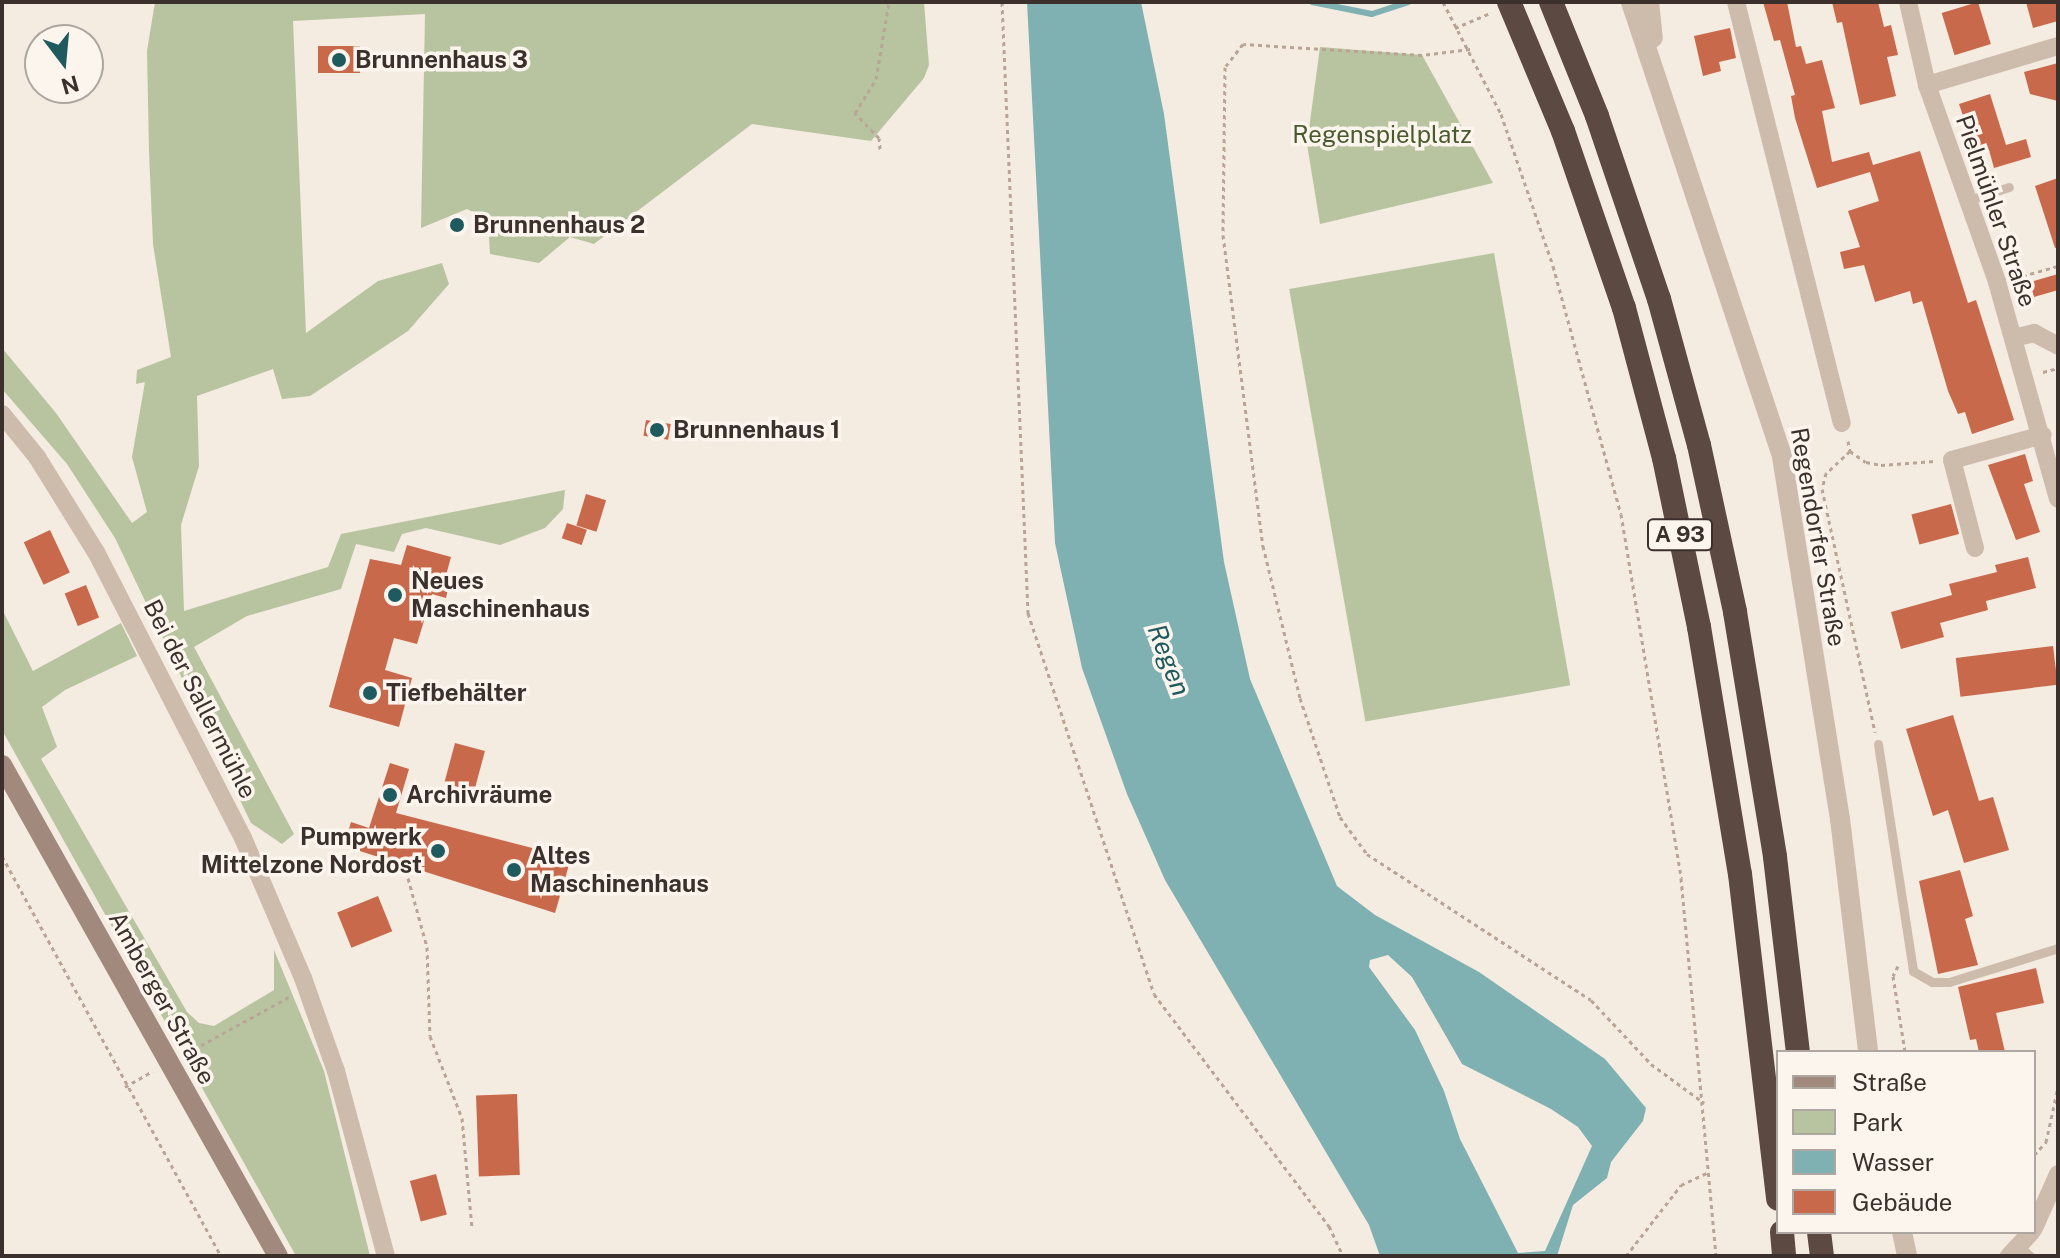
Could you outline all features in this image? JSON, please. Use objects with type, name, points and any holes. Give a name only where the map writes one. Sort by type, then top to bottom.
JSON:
[{"type":"highway","name":"A 93","points":[[1551,2],[1597,116],[1659,299],[1699,445],[1740,642],[1775,857],[1798,1050]]},
{"type":"highway","name":"A 93","points":[[1500,8],[1563,131],[1619,293],[1664,458],[1699,627],[1740,874],[1776,1182]]},
{"type":"highway","points":[[1782,1234],[1784,1256]]},
{"type":"highway","points":[[1819,1234],[1822,1256]]},
{"type":"main road","name":"Amberger Straße","points":[[2,765],[278,1256]]},
{"type":"street","name":"Regendorfer Straße","points":[[1631,2],[1657,69],[1782,457],[1840,819],[1868,1050]]},
{"type":"street","points":[[1649,2],[1657,69]]},
{"type":"street","points":[[1736,2],[1842,423]]},
{"type":"street","name":"Pielmühler Straße","points":[[1908,2],[1927,85],[1997,282],[2043,435],[2058,499]]},
{"type":"street","points":[[1927,85],[2058,46]]},
{"type":"street","points":[[2013,338],[2034,333],[2058,346]]},
{"type":"street","name":"Bei der Sallermühle","points":[[2,414],[61,492],[147,646],[243,838],[307,988],[336,1071],[386,1256]]},
{"type":"street","points":[[1975,548],[1952,460],[2043,435]]},
{"type":"street","points":[[2036,1221],[2058,1174]]},
{"type":"street","points":[[1902,1234],[1907,1256]]},
{"type":"lane","points":[[1966,201],[2009,187]]},
{"type":"lane","points":[[1878,744],[1906,950],[1913,971],[1932,982],[1949,982],[2058,948]]},
{"type":"path","points":[[880,149],[879,138],[855,113],[876,79],[889,2]]},
{"type":"path","points":[[1002,2],[1028,613],[1154,994],[1329,1226],[1343,1256]]},
{"type":"path","points":[[1443,2],[1501,114],[1553,266],[1621,514],[1681,878],[1716,1256]]},
{"type":"path","points":[[1455,28],[1500,8]]},
{"type":"path","points":[[1470,49],[1422,55],[1243,44],[1225,67],[1223,235],[1263,546],[1300,698],[1340,817],[1367,854],[1591,1000],[1651,1064],[1704,1103]]},
{"type":"path","points":[[1997,282],[2058,266]]},
{"type":"path","points":[[1842,423],[1850,451],[1881,465],[1952,460]]},
{"type":"path","points":[[1850,451],[1826,473],[1822,489],[1878,744]]},
{"type":"path","points":[[2,856],[125,1087],[221,1256]]},
{"type":"path","points":[[408,878],[427,947],[430,1036],[462,1118],[472,1227]]},
{"type":"path","points":[[1905,1050],[1893,976],[1906,950]]},
{"type":"path","points":[[186,1053],[307,988]]},
{"type":"path","points":[[125,1087],[157,1069]]},
{"type":"path","points":[[2036,1153],[2046,1142],[2058,1087]]},
{"type":"path","points":[[1626,1256],[1681,1185],[1709,1172]]},
{"type":"green space","points":[[155,2],[924,2],[929,65],[924,78],[871,141],[752,124],[594,244],[570,237],[539,263],[490,254],[488,219],[467,209],[421,228],[425,14],[293,21],[306,333],[378,281],[442,263],[449,284],[408,331],[310,396],[282,399],[273,369],[197,396],[199,466],[181,525],[184,611],[328,567],[341,534],[565,490],[563,509],[545,528],[500,545],[426,528],[402,534],[394,552],[356,544],[341,589],[247,616],[194,647],[294,834],[282,844],[251,823],[115,538],[67,464],[2,389],[2,348],[56,413],[132,523],[147,512],[132,457],[145,382],[136,384],[137,370],[171,357],[153,244],[147,51]]},
{"type":"green space","name":"Regenspielplatz","points":[[1320,47],[1422,55],[1493,183],[1320,224],[1307,144]]},
{"type":"green space","points":[[1494,253],[1570,685],[1365,721],[1289,289]]},
{"type":"green space","points":[[2,609],[33,671],[121,623],[137,656],[65,690],[42,707],[57,747],[41,759],[187,1012],[199,1023],[214,1026],[274,990],[274,950],[324,1071],[370,1256],[296,1256],[2,730]]},
{"type":"water","name":"Regen","points":[[1027,2],[1141,2],[1164,114],[1224,562],[1250,679],[1337,886],[1375,915],[1479,972],[1605,1059],[1646,1108],[1643,1121],[1611,1162],[1607,1178],[1573,1205],[1557,1256],[1380,1256],[1369,1225],[1165,880],[1127,794],[1082,668],[1055,543]],"holes":[[[1388,955],[1412,977],[1462,1064],[1551,1109],[1578,1127],[1592,1146],[1545,1251],[1518,1253],[1460,1139],[1444,1091],[1415,1030],[1369,967],[1370,960]]]},
{"type":"building","points":[[1763,2],[1787,2],[1796,47],[1801,46],[1806,64],[1822,60],[1835,108],[1822,111],[1832,162],[1869,152],[1873,165],[1920,151],[1968,303],[1976,300],[2014,420],[1972,434],[1965,412],[1958,414],[1948,391],[1922,301],[1913,304],[1910,291],[1875,302],[1864,265],[1844,269],[1840,252],[1860,247],[1848,211],[1879,201],[1870,172],[1817,188],[1795,118],[1791,96],[1795,95],[1780,40],[1774,41]]},
{"type":"building","points":[[1832,2],[1878,2],[1884,27],[1891,25],[1898,55],[1887,57],[1896,96],[1860,105],[1842,22],[1837,23]]},
{"type":"building","points":[[1978,2],[1991,44],[1955,55],[1942,13]]},
{"type":"building","points":[[2026,2],[2058,2],[2058,21],[2033,28]]},
{"type":"building","points":[[1730,28],[1736,58],[1719,62],[1721,71],[1703,76],[1694,36]]},
{"type":"building","name":"Brunnenhaus 3","points":[[318,46],[360,46],[360,73],[318,73]]},
{"type":"building","points":[[2058,63],[2058,101],[2030,94],[2024,72]]},
{"type":"building","points":[[1990,94],[2006,145],[2026,139],[2031,157],[1994,168],[1989,150],[1976,154],[1959,104]]},
{"type":"building","points":[[2058,178],[2058,247],[2055,248],[2035,186]]},
{"type":"building","points":[[2058,274],[2058,290],[2034,297],[2030,282]]},
{"type":"building","name":"Brunnenhaus 1","points":[[646,420],[671,424],[668,440],[643,436]]},
{"type":"building","points":[[2025,454],[2033,481],[2024,484],[2040,532],[2016,540],[1988,465]]},
{"type":"building","points":[[586,494],[606,500],[596,532],[576,526]]},
{"type":"building","points":[[1951,504],[1959,534],[1919,545],[1911,515]]},
{"type":"building","points":[[567,523],[587,530],[582,545],[562,538]]},
{"type":"building","points":[[50,530],[70,573],[44,585],[24,542]]},
{"type":"building","points":[[407,545],[451,557],[445,579],[450,580],[446,598],[432,594],[417,644],[394,638],[385,670],[412,678],[399,727],[329,707],[370,559],[401,565]]},
{"type":"building","points":[[2028,557],[2036,588],[1986,601],[1988,610],[1940,623],[1944,637],[1901,649],[1891,612],[1952,595],[1949,584],[1997,572],[1995,565]]},
{"type":"building","points":[[86,585],[99,617],[78,626],[65,594]]},
{"type":"building","points":[[2053,646],[2058,685],[1960,697],[1956,658]]},
{"type":"building","points":[[1953,715],[1979,801],[1993,797],[2009,850],[1964,863],[1948,810],[1933,816],[1906,729]]},
{"type":"building","points":[[455,743],[485,751],[474,792],[444,784]]},
{"type":"building","points":[[390,763],[409,769],[396,813],[571,858],[555,913],[344,846],[351,822],[369,828]]},
{"type":"building","points":[[1960,870],[1973,916],[1965,919],[1978,965],[1938,974],[1919,881]]},
{"type":"building","points":[[378,896],[392,931],[351,948],[337,912]]},
{"type":"building","points":[[2036,968],[2044,1003],[1996,1013],[2005,1050],[1979,1050],[1976,1039],[1970,1040],[1958,987]]},
{"type":"building","points":[[517,1094],[520,1175],[479,1176],[476,1095]]},
{"type":"building","points":[[436,1174],[447,1215],[421,1222],[410,1181]]},
{"type":"waterway","points":[[1312,2],[1372,14],[1408,2]]},
{"type":"place","name":"Brunnenhaus 3","points":[[339,60]]},
{"type":"place","name":"Brunnenhaus 2","points":[[457,225]]},
{"type":"place","name":"Brunnenhaus 1","points":[[657,430]]},
{"type":"place","name":"Neues Maschinenhaus","points":[[395,595]]},
{"type":"place","name":"Tiefbehälter","points":[[370,693]]},
{"type":"place","name":"Archivräume","points":[[390,795]]},
{"type":"place","name":"Pumpwerk Mittelzone Nordost","points":[[438,851]]},
{"type":"place","name":"Altes Maschinenhaus","points":[[514,870]]}]
